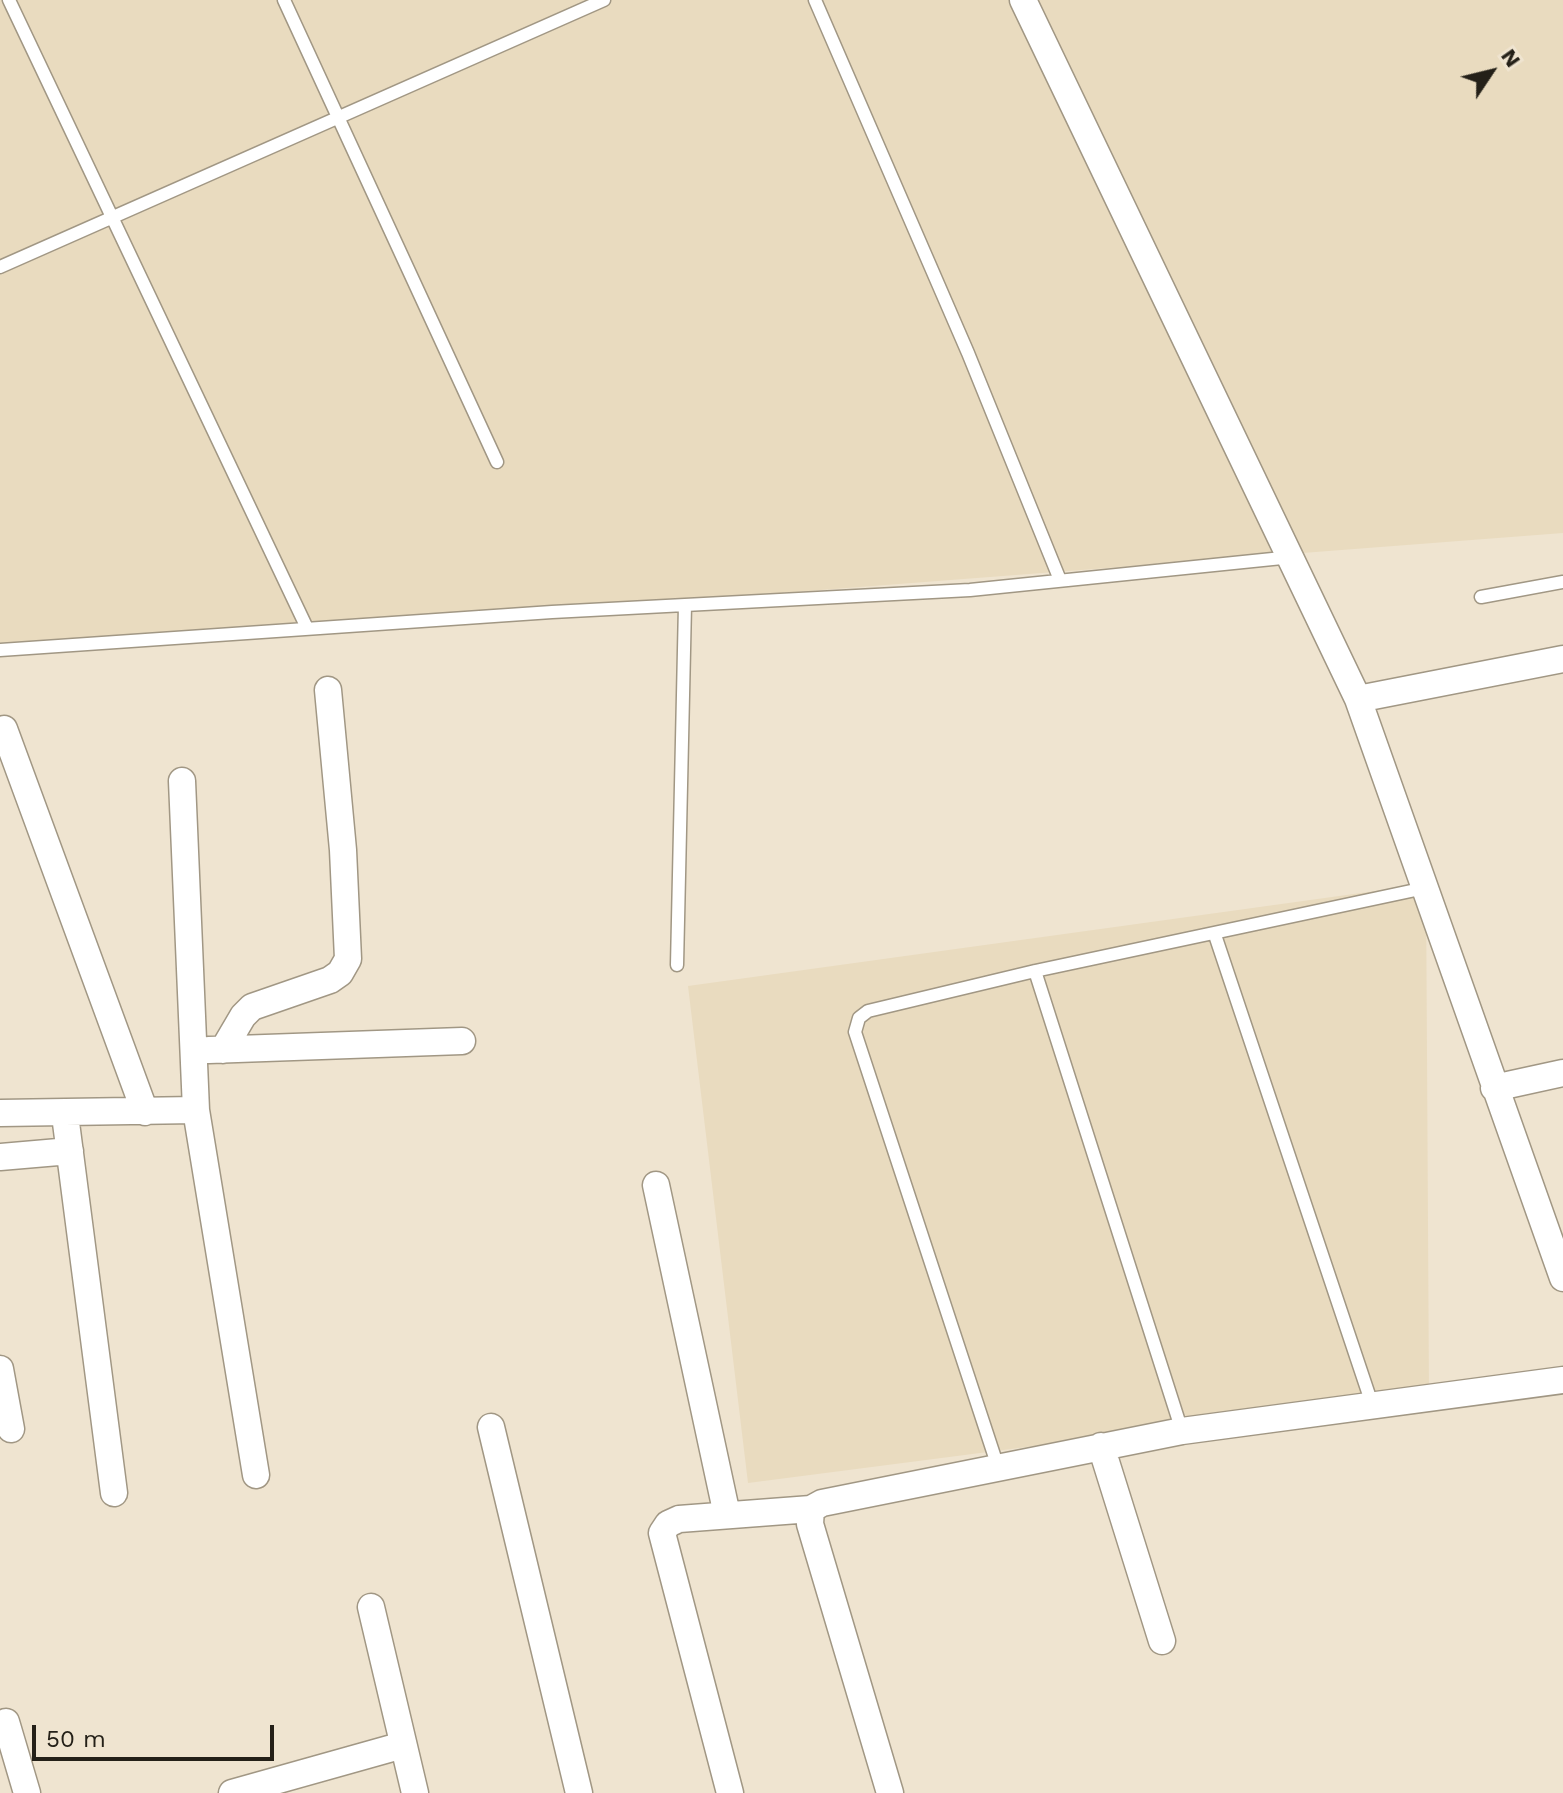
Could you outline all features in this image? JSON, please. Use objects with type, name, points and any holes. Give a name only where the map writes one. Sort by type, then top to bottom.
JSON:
[{"type":"street","points":[[1023,0],[1358,699],[1563,1278]]},
{"type":"street","points":[[1358,699],[1563,659]]},
{"type":"street","points":[[223,1050],[243,1016],[252,1007],[330,980],[340,973],[348,959],[343,850],[328,690]]},
{"type":"street","points":[[4,729],[145,1112]]},
{"type":"street","points":[[182,781],[196,1110],[256,1475]]},
{"type":"street","points":[[193,1051],[462,1041]]},
{"type":"street","points":[[1494,1088],[1563,1073]]},
{"type":"street","points":[[0,1113],[65,1115],[196,1110]]},
{"type":"street","points":[[65,1115],[114,1493]]},
{"type":"street","points":[[0,1157],[70,1151]]},
{"type":"street","points":[[656,1185],[727,1515]]},
{"type":"street","points":[[0,1369],[11,1429]]},
{"type":"street","points":[[730,1793],[662,1533],[668,1524],[679,1519],[811,1509],[822,1503],[1182,1431],[1563,1380]]},
{"type":"street","points":[[491,1427],[579,1793]]},
{"type":"street","points":[[1101,1446],[1162,1641]]},
{"type":"street","points":[[811,1509],[810,1524],[890,1793]]},
{"type":"street","points":[[371,1607],[415,1793]]},
{"type":"street","points":[[6,1722],[27,1793]]},
{"type":"street","points":[[232,1793],[403,1745]]},
{"type":"lane","points":[[9,0],[307,628]]},
{"type":"lane","points":[[284,0],[497,462]]},
{"type":"lane","points":[[0,267],[604,0]]},
{"type":"lane","points":[[815,0],[968,353],[1060,580]]},
{"type":"lane","points":[[0,650],[307,628],[970,590],[1292,557]]},
{"type":"lane","points":[[1481,597],[1563,582]]},
{"type":"lane","points":[[677,965],[685,605]]},
{"type":"lane","points":[[998,1467],[855,1032],[859,1018],[868,1011],[1035,971],[1425,888]]},
{"type":"lane","points":[[1215,935],[1372,1404]]},
{"type":"lane","points":[[1035,971],[1182,1431]]},
{"type":"shaded area","points":[[0,0],[1563,0],[1563,533],[0,653]]},
{"type":"shaded area","points":[[1426,884],[1429,1395],[748,1483],[688,986]]}]
